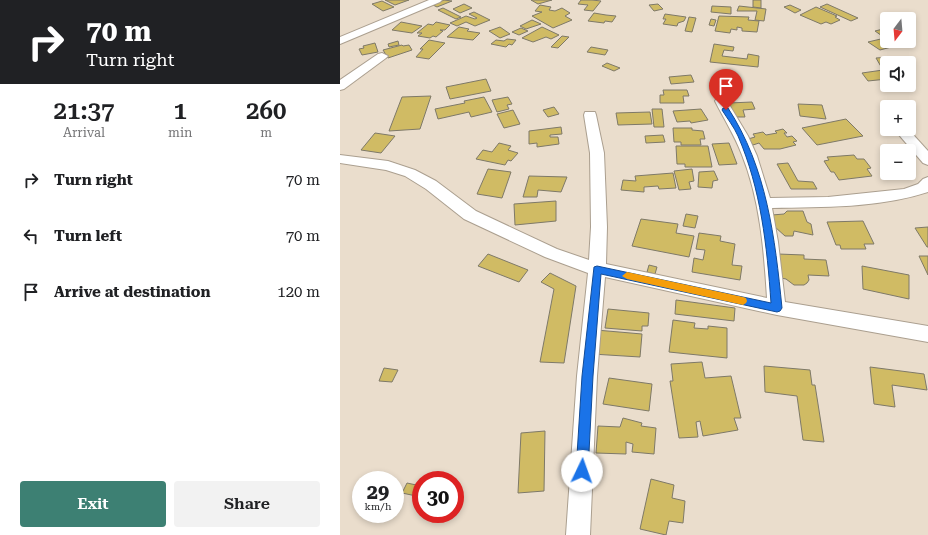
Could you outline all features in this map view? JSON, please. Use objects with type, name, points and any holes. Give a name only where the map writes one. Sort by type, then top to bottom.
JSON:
[{"type":"street","points":[[340,41],[437,0]]},
{"type":"street","points":[[340,86],[382,56]]},
{"type":"street","points":[[721,101],[741,135],[756,175],[763,203],[772,253],[777,308]]},
{"type":"street","points":[[578,535],[587,376],[597,269],[599,186],[597,153],[590,115]]},
{"type":"street","points":[[908,136],[928,160]]},
{"type":"street","points":[[340,159],[388,166],[410,173],[431,185],[470,215],[551,253],[597,269],[777,308],[928,334]]},
{"type":"street","points":[[763,203],[828,202],[906,194],[923,188],[928,182]]},
{"type":"building","points":[[385,0],[409,0],[395,5]]},
{"type":"building","points":[[444,0],[452,1],[437,7],[433,5]]},
{"type":"building","points":[[531,0],[552,0],[538,4]]},
{"type":"building","points":[[581,0],[601,1],[593,11],[584,10],[588,5],[578,4]]},
{"type":"building","points":[[753,0],[761,0],[761,8],[753,7]]},
{"type":"building","points":[[382,1],[394,7],[383,11],[372,4]]},
{"type":"building","points":[[464,4],[472,8],[460,13],[453,9]]},
{"type":"building","points":[[658,4],[663,9],[654,11],[649,5]]},
{"type":"building","points":[[827,4],[858,18],[851,21],[820,7]]},
{"type":"building","points":[[540,5],[551,7],[549,10],[555,11],[562,8],[570,13],[565,16],[572,20],[553,28],[532,16],[542,12],[535,11]]},
{"type":"building","points":[[790,5],[801,10],[795,13],[784,7]]},
{"type":"building","points":[[712,6],[731,7],[731,14],[711,12]]},
{"type":"building","points":[[739,6],[766,9],[764,21],[755,20],[757,11],[737,11]]},
{"type":"building","points":[[816,7],[837,16],[835,17],[840,20],[831,24],[826,22],[821,24],[800,15]]},
{"type":"building","points":[[443,8],[461,17],[456,19],[438,10]]},
{"type":"building","points":[[474,12],[490,20],[475,26],[466,22],[457,26],[450,23],[466,16],[475,19],[477,18],[469,14]]},
{"type":"building","points":[[594,13],[616,16],[612,22],[605,21],[604,23],[588,21]]},
{"type":"building","points":[[665,14],[686,17],[684,21],[678,23],[677,26],[663,24],[666,19],[663,19]]},
{"type":"building","points":[[719,16],[749,17],[748,20],[759,21],[757,32],[742,31],[742,28],[737,27],[737,30],[731,29],[730,33],[715,31]]},
{"type":"building","points":[[689,17],[696,18],[692,32],[685,31]]},
{"type":"building","points":[[711,19],[716,20],[714,26],[709,25]]},
{"type":"building","points":[[532,20],[541,24],[526,29],[520,26]]},
{"type":"building","points":[[401,22],[422,26],[412,33],[392,30]]},
{"type":"building","points":[[436,22],[450,25],[445,30],[440,30],[443,31],[436,37],[433,36],[430,38],[418,36],[422,33],[417,33],[428,24],[433,25]]},
{"type":"building","points":[[459,27],[469,29],[467,31],[480,33],[473,40],[447,37]]},
{"type":"building","points":[[500,27],[510,34],[500,38],[489,31]]},
{"type":"building","points":[[542,27],[559,35],[551,39],[546,37],[533,42],[522,38]]},
{"type":"building","points":[[521,28],[528,31],[519,35],[512,32]]},
{"type":"building","points":[[880,30],[880,34],[875,31]]},
{"type":"building","points":[[562,36],[569,37],[558,48],[551,47]]},
{"type":"building","points":[[507,39],[516,40],[512,45],[509,44],[506,47],[491,44],[496,40],[504,41]]},
{"type":"building","points":[[880,39],[880,48],[888,48],[880,50],[868,42]]},
{"type":"building","points":[[429,40],[445,43],[429,59],[416,57],[423,49],[420,49]]},
{"type":"building","points":[[398,41],[399,45],[389,47],[388,44]]},
{"type":"building","points":[[375,43],[378,52],[362,55],[359,49],[364,48],[363,46]]},
{"type":"building","points":[[714,44],[734,47],[733,51],[724,50],[722,56],[747,59],[748,54],[759,56],[758,67],[710,62]]},
{"type":"building","points":[[402,45],[409,45],[412,50],[388,58],[383,50]]},
{"type":"building","points":[[591,47],[608,50],[605,55],[587,52]]},
{"type":"building","points":[[876,58],[880,58],[880,65]]},
{"type":"building","points":[[607,63],[620,68],[614,71],[602,66]]},
{"type":"building","points":[[880,70],[880,80],[868,81],[862,73]]},
{"type":"building","points":[[691,75],[694,82],[671,84],[669,77]]},
{"type":"building","points":[[486,79],[491,91],[450,99],[446,87]]},
{"type":"building","points":[[663,90],[687,90],[689,96],[683,96],[684,103],[660,103],[660,95],[664,95]]},
{"type":"building","points":[[431,96],[420,129],[389,131],[402,97]]},
{"type":"building","points":[[484,97],[492,112],[471,117],[469,112],[438,119],[435,109],[465,103],[464,101]]},
{"type":"building","points":[[508,97],[512,104],[507,105],[509,109],[497,112],[492,100]]},
{"type":"building","points":[[752,102],[755,109],[743,110],[745,117],[733,117],[729,103]]},
{"type":"building","points":[[798,104],[822,105],[826,119],[800,116]]},
{"type":"building","points":[[554,107],[559,114],[548,117],[543,110]]},
{"type":"building","points":[[652,109],[662,109],[664,127],[654,127]]},
{"type":"building","points":[[701,109],[708,120],[691,123],[690,121],[677,122],[673,111]]},
{"type":"building","points":[[513,110],[520,124],[504,128],[497,114]]},
{"type":"building","points":[[650,112],[652,124],[618,125],[616,113]]},
{"type":"building","points":[[846,119],[863,136],[817,145],[802,128]]},
{"type":"building","points":[[561,127],[562,134],[550,135],[550,137],[558,137],[559,144],[537,147],[537,143],[529,144],[529,131]]},
{"type":"building","points":[[673,128],[692,128],[692,130],[703,131],[705,139],[700,139],[701,145],[681,145],[681,142],[674,142]]},
{"type":"building","points":[[783,129],[787,133],[784,133],[787,137],[792,136],[797,141],[793,142],[796,145],[780,149],[764,149],[759,143],[753,145],[748,139],[755,137],[753,134],[763,132],[766,135],[777,133],[775,131]]},
{"type":"building","points":[[375,133],[395,136],[381,153],[361,150]]},
{"type":"building","points":[[663,135],[665,142],[646,143],[645,136]]},
{"type":"building","points":[[499,143],[511,146],[508,150],[518,153],[511,161],[508,160],[505,165],[476,159],[483,150],[492,152]]},
{"type":"building","points":[[729,143],[737,164],[719,165],[712,144]]},
{"type":"building","points":[[676,146],[708,146],[712,167],[685,167],[685,164],[677,164]]},
{"type":"building","points":[[854,155],[857,159],[864,159],[871,168],[867,169],[872,176],[839,180],[834,172],[831,172],[824,161],[829,160],[827,157]]},
{"type":"building","points":[[788,163],[798,181],[813,182],[817,189],[791,189],[777,164]]},
{"type":"building","points":[[488,169],[511,172],[502,198],[477,194]]},
{"type":"building","points":[[692,169],[694,181],[689,182],[691,189],[679,190],[674,171]]},
{"type":"building","points":[[714,171],[718,180],[713,181],[712,188],[698,187],[699,172]]},
{"type":"building","points":[[673,173],[676,188],[659,189],[658,186],[644,187],[644,192],[621,190],[623,180],[636,181],[635,176]]},
{"type":"building","points":[[529,176],[567,177],[561,192],[538,190],[537,197],[523,197]]},
{"type":"building","points":[[556,201],[556,221],[515,225],[514,204]]},
{"type":"building","points":[[787,211],[803,211],[807,222],[811,224],[813,235],[794,231],[793,236],[785,236],[775,227],[772,215],[784,214]]},
{"type":"building","points":[[686,214],[698,216],[695,228],[683,226]]},
{"type":"building","points":[[641,219],[678,224],[676,233],[694,236],[689,257],[632,246]]},
{"type":"building","points":[[863,221],[874,244],[864,244],[866,249],[841,249],[840,245],[836,245],[827,222]]},
{"type":"building","points":[[928,227],[928,247],[927,247],[915,228]]},
{"type":"building","points":[[699,233],[721,236],[720,241],[735,244],[732,265],[742,266],[740,280],[692,272],[694,258],[703,260],[705,250],[696,249]]},
{"type":"building","points":[[488,254],[528,270],[519,282],[478,266]]},
{"type":"building","points":[[778,254],[804,255],[804,259],[826,260],[829,276],[808,275],[809,280],[807,283],[804,285],[794,285],[786,279],[781,278]]},
{"type":"building","points":[[919,256],[928,256],[928,275]]},
{"type":"building","points":[[649,265],[657,267],[655,274],[647,272]]},
{"type":"building","points":[[862,266],[909,275],[909,299],[863,289]]},
{"type":"building","points":[[550,273],[576,286],[564,363],[540,362],[554,289],[541,282]]},
{"type":"building","points":[[676,300],[735,308],[734,321],[675,314]]},
{"type":"building","points":[[608,309],[649,313],[648,326],[642,326],[642,331],[605,328]]},
{"type":"building","points":[[673,320],[695,323],[694,328],[708,329],[708,326],[727,328],[727,358],[669,352]]},
{"type":"building","points":[[596,330],[642,334],[640,357],[592,354]]},
{"type":"building","points":[[702,362],[705,378],[731,376],[741,418],[734,418],[738,430],[703,436],[700,421],[696,422],[698,437],[679,438],[670,381],[673,381],[671,364]]},
{"type":"building","points":[[764,366],[810,370],[812,385],[815,385],[824,442],[803,440],[797,396],[765,392]]},
{"type":"building","points":[[870,367],[924,374],[927,390],[892,385],[895,407],[874,404]]},
{"type":"building","points":[[384,368],[398,370],[392,382],[379,381]]},
{"type":"building","points":[[609,378],[652,384],[649,411],[603,404]]},
{"type":"building","points":[[623,418],[642,423],[641,426],[656,428],[654,454],[632,452],[633,444],[626,442],[626,454],[596,453],[598,426],[620,427]]},
{"type":"building","points":[[545,431],[544,491],[518,493],[521,433]]},
{"type":"building","points":[[651,479],[674,485],[672,498],[685,501],[683,523],[669,521],[666,535],[640,529]]},
{"type":"building","points":[[407,483],[412,484],[412,495],[404,493],[404,489]]},
{"type":"slow traffic","points":[[627,276],[743,301]]},
{"type":"route","points":[[582,471],[587,376],[597,269],[777,308],[772,253],[763,203],[756,175],[741,135],[726,110]]}]
